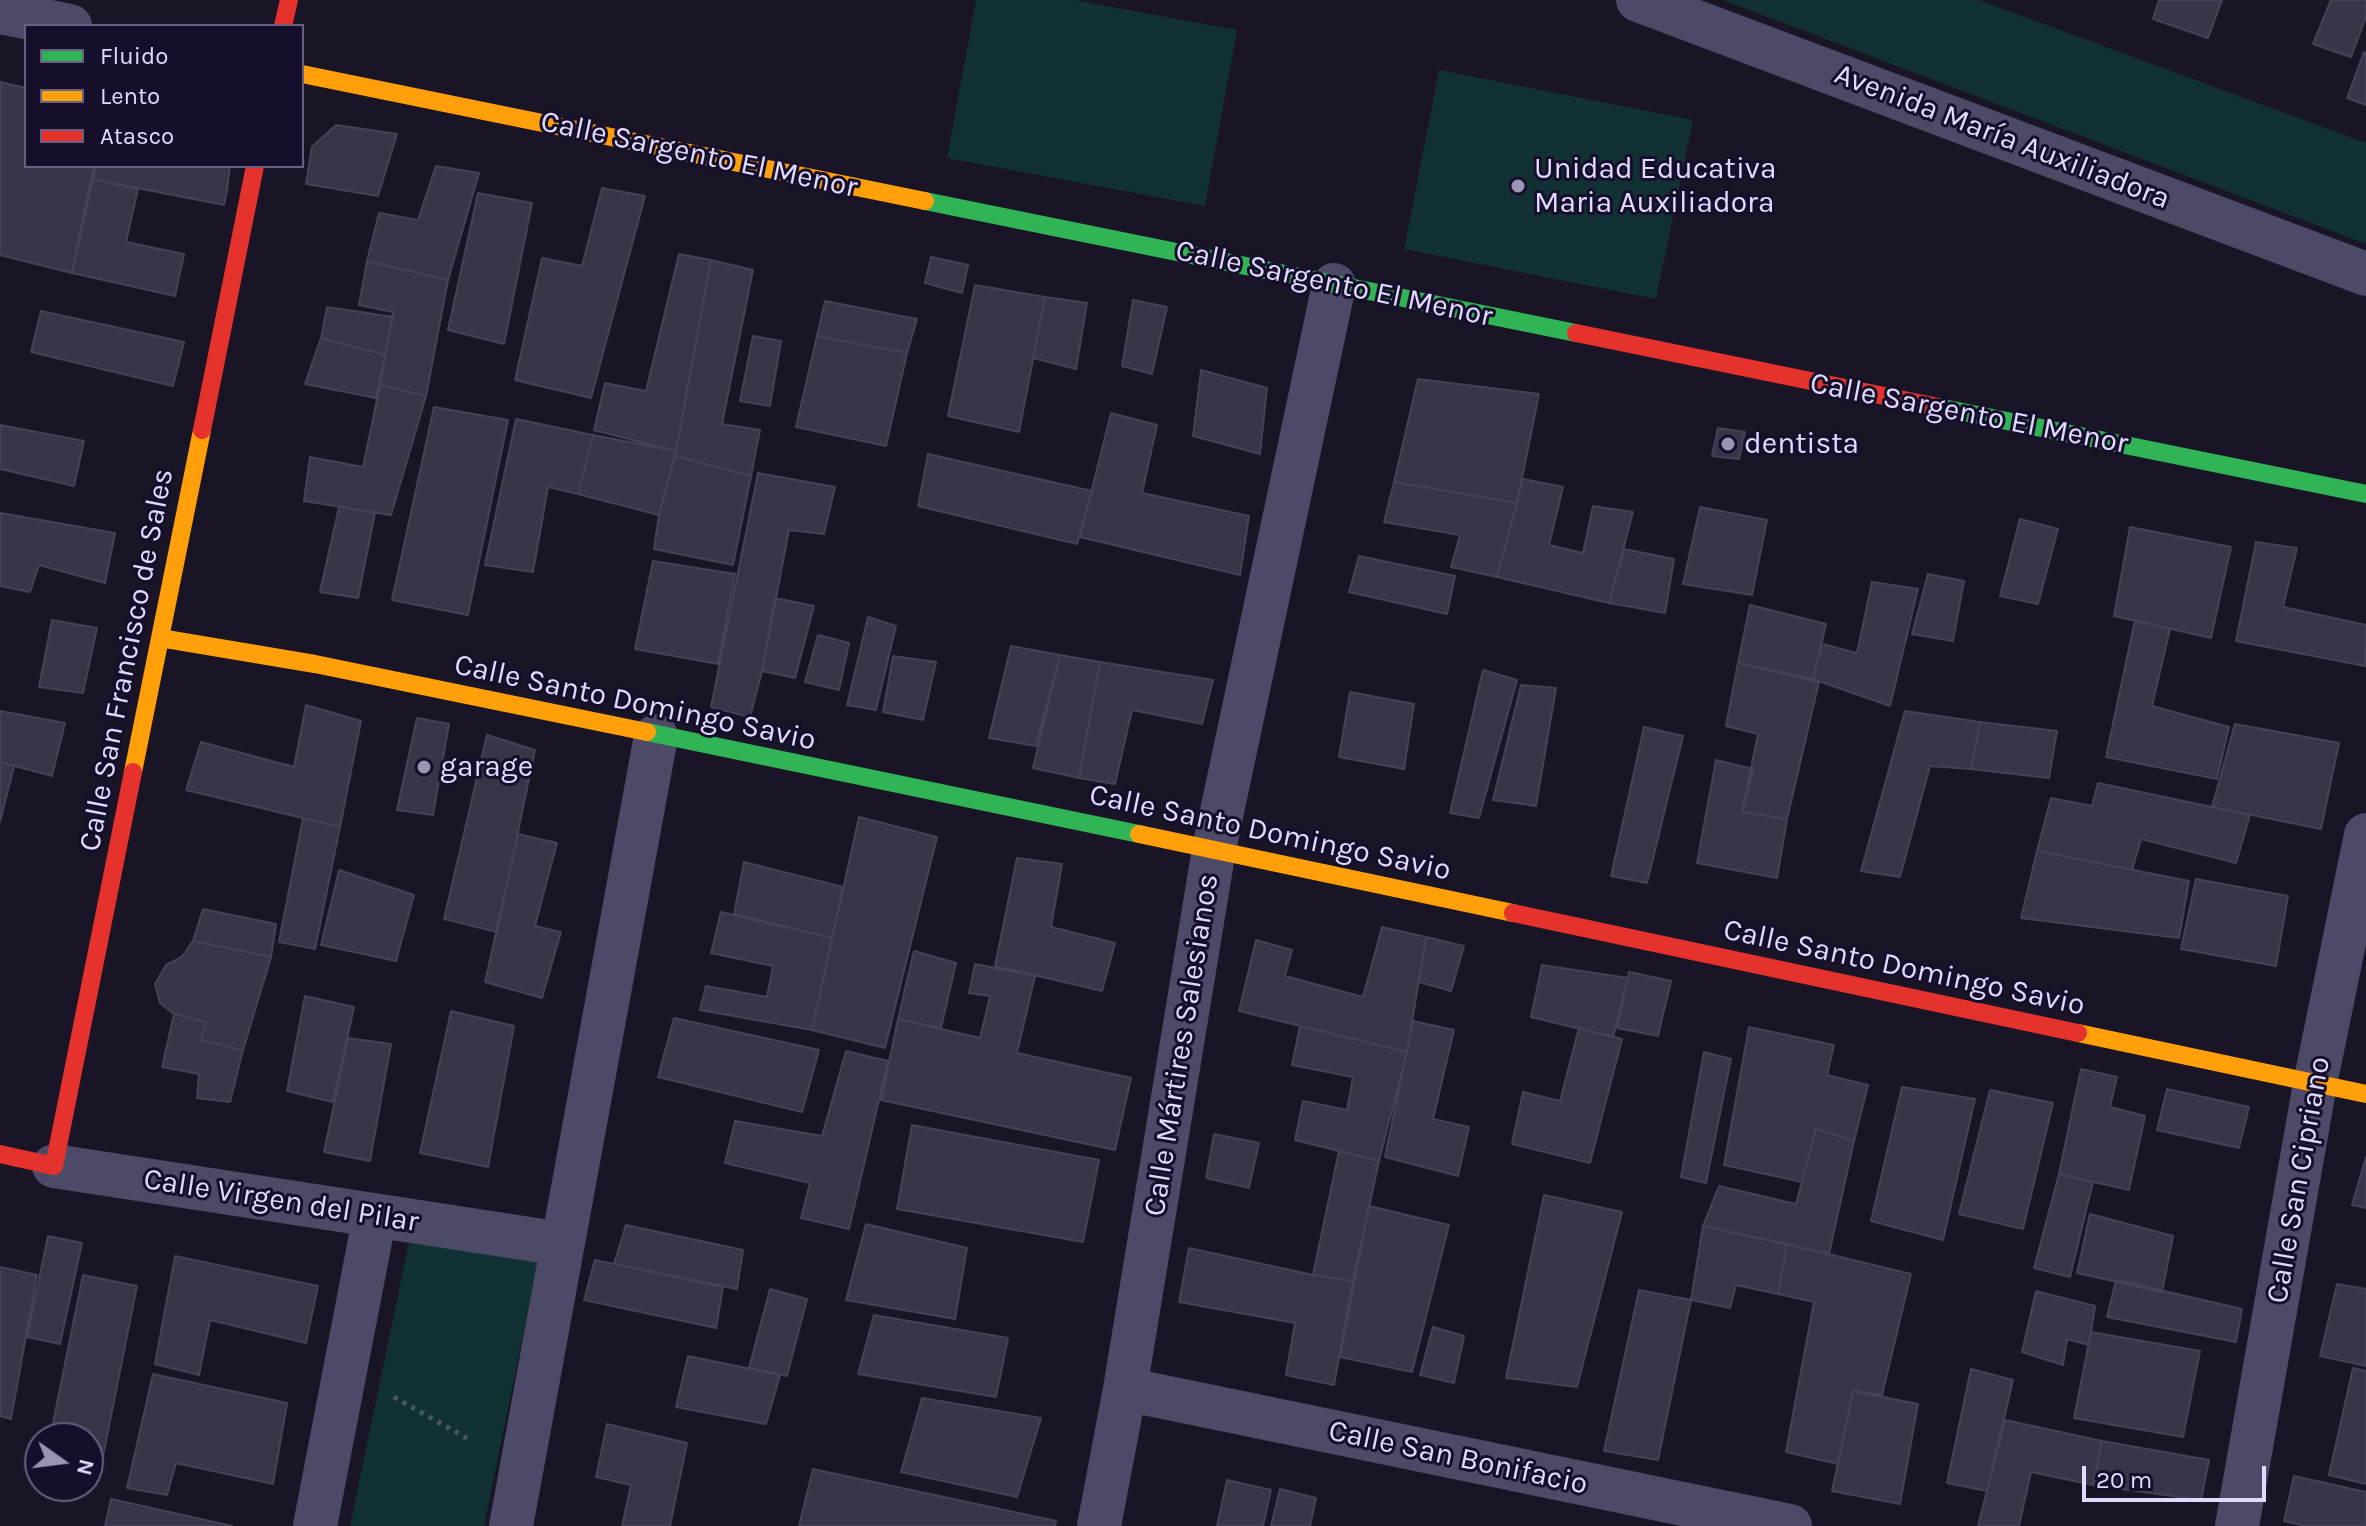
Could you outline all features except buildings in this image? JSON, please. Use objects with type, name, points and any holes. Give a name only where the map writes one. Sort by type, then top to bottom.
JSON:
[{"type":"street","points":[[283,24],[289,0]]},
{"type":"street","name":"Avenida María Auxiliadora","points":[[1638,0],[2366,274]]},
{"type":"street","points":[[0,12],[60,24]]},
{"type":"street","name":"Calle Sargento El Menor","points":[[304,74],[2366,494]]},
{"type":"street","name":"Calle San Francisco de Sales","points":[[54,1166],[255,168]]},
{"type":"street","name":"Calle Mártires Salesianos","points":[[1099,1526],[1125,1389],[1214,849],[1334,285]]},
{"type":"street","name":"Calle Santo Domingo Savio","points":[[160,638],[315,664],[1214,849],[2366,1094]]},
{"type":"street","points":[[511,1526],[656,736]]},
{"type":"street","name":"Calle San Cipriano","points":[[2237,1526],[2315,1084],[2366,835]]},
{"type":"street","name":"Calle Virgen del Pilar","points":[[0,1154],[54,1166],[562,1244]]},
{"type":"street","points":[[315,1526],[375,1215]]},
{"type":"street","name":"Calle San Bonifacio","points":[[1125,1389],[1672,1514],[1790,1526]]},
{"type":"path","points":[[386,1392],[479,1445]]},
{"type":"green space","points":[[976,0],[1074,0],[1237,30],[1205,206],[947,158]]},
{"type":"green space","points":[[1723,0],[1979,0],[2366,143],[2366,244]]},
{"type":"green space","points":[[1439,70],[1693,120],[1656,299],[1404,249]]},
{"type":"green space","points":[[410,1237],[536,1260],[484,1526],[350,1526]]},
{"type":"traffic: fast","points":[[925,201],[1576,333]]},
{"type":"traffic: fast","points":[[1938,407],[2366,494]]},
{"type":"traffic: fast","points":[[647,732],[1139,834]]},
{"type":"traffic: slow","points":[[304,74],[925,201]]},
{"type":"traffic: slow","points":[[133,772],[202,430]]},
{"type":"traffic: slow","points":[[160,638],[315,664],[647,732]]},
{"type":"traffic: slow","points":[[1139,834],[1513,913]]},
{"type":"traffic: slow","points":[[2078,1033],[2366,1094]]},
{"type":"traffic: jam","points":[[283,24],[289,0]]},
{"type":"traffic: jam","points":[[202,430],[255,168]]},
{"type":"traffic: jam","points":[[1576,333],[1938,407]]},
{"type":"traffic: jam","points":[[0,1154],[54,1166],[133,772]]},
{"type":"traffic: jam","points":[[1513,913],[2078,1033]]},
{"type":"place","name":"Unidad Educativa Maria Auxiliadora","points":[[1518,186]]},
{"type":"place","name":"dentista","points":[[1728,444]]},
{"type":"place","name":"garage","points":[[424,767]]}]
